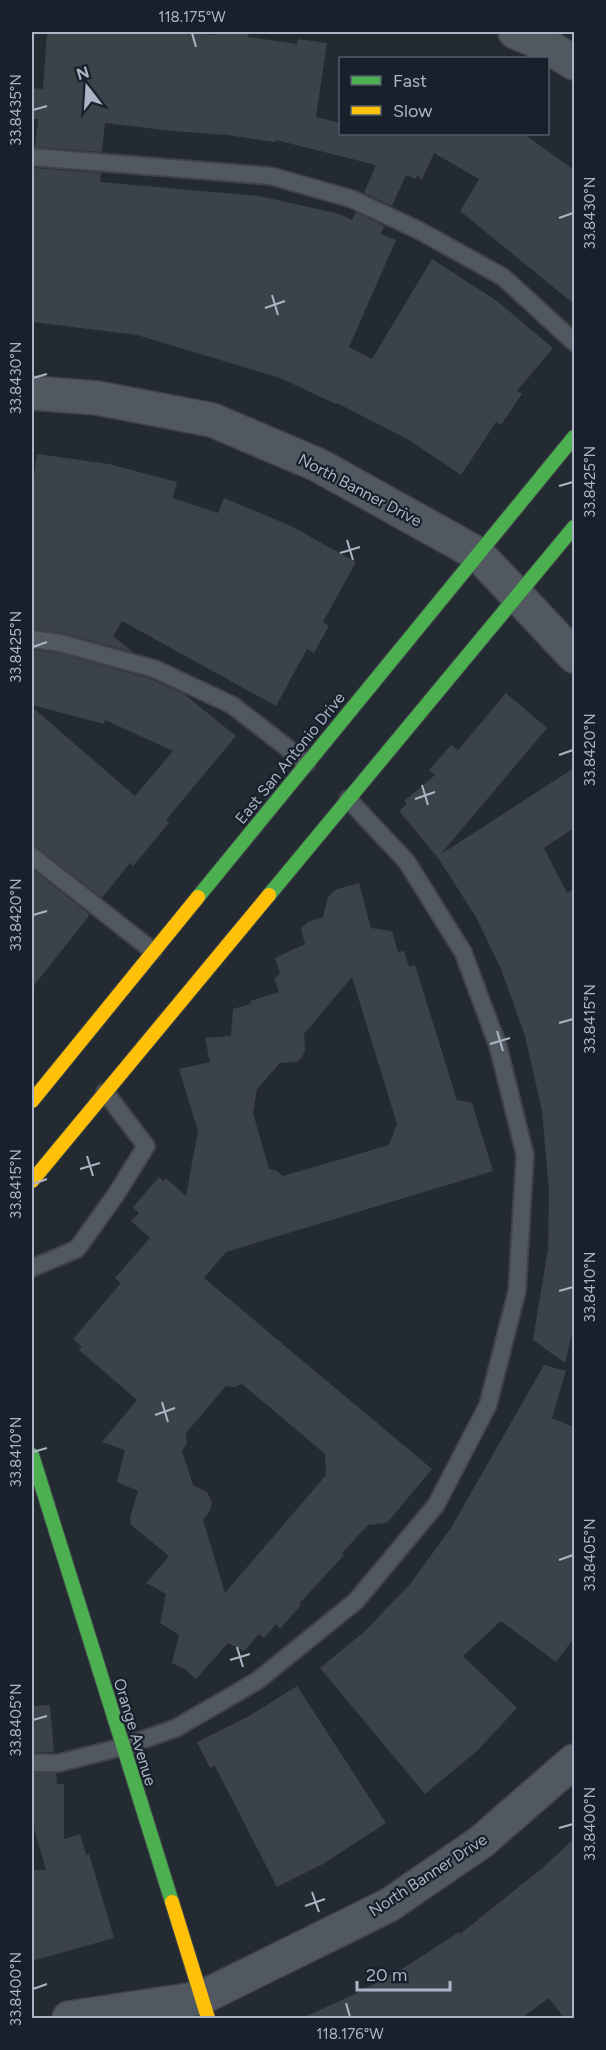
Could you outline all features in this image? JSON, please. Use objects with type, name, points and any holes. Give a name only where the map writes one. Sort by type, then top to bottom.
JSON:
[{"type":"main road","name":"East San Antonio Drive","points":[[32,1101],[574,437]]},
{"type":"main road","points":[[32,1181],[574,527]]},
{"type":"main road","name":"Orange Avenue","points":[[32,1455],[204,2008]]},
{"type":"street","points":[[515,32],[546,45],[574,63]]},
{"type":"street","name":"North Banner Drive","points":[[32,393],[97,398],[212,420],[318,465],[477,554],[574,656]]},
{"type":"street","name":"North Banner Drive","points":[[69,2019],[204,2008],[389,1905],[481,1842],[574,1761]]},
{"type":"lane","points":[[32,157],[271,176],[352,199],[420,231],[503,277],[574,342]]},
{"type":"lane","points":[[32,639],[60,643],[155,669],[232,705],[307,763]]},
{"type":"lane","points":[[32,1763],[59,1763],[122,1747],[176,1728],[257,1681],[356,1601],[436,1505],[488,1405],[517,1291],[525,1155],[498,1046],[463,952],[407,862],[348,799]]},
{"type":"lane","points":[[32,856],[153,951]]},
{"type":"lane","points":[[32,1268],[77,1249],[117,1194],[146,1146],[105,1092]]},
{"type":"building","points":[[47,32],[185,32],[216,35],[216,32],[249,32],[248,37],[297,44],[298,39],[327,43],[316,117],[339,123],[339,135],[525,135],[574,170],[574,304],[460,211],[479,179],[434,153],[422,180],[417,176],[415,179],[406,175],[392,206],[364,193],[376,165],[276,140],[275,142],[105,123],[102,152],[35,147],[38,119],[32,119],[32,88],[43,89]]},
{"type":"building","points":[[34,168],[101,173],[100,182],[259,196],[340,214],[352,220],[356,212],[384,226],[381,234],[396,240],[349,347],[372,359],[432,259],[497,301],[553,348],[517,391],[522,394],[501,425],[496,422],[461,475],[409,440],[337,403],[280,378],[137,335],[32,322],[32,176]]},
{"type":"building","points":[[37,454],[109,464],[177,482],[173,498],[218,513],[224,498],[291,526],[356,562],[323,622],[329,626],[314,653],[307,649],[276,706],[122,621],[113,636],[133,652],[63,633],[32,629],[32,474],[34,474]]},
{"type":"building","points":[[32,650],[58,653],[151,679],[184,694],[236,736],[166,820],[169,823],[133,866],[130,863],[102,898],[38,848],[32,846],[32,707],[135,796],[173,751],[105,720],[104,724],[32,705]]},
{"type":"building","points":[[506,693],[547,728],[441,854],[574,768],[574,828],[544,848],[567,893],[574,889],[574,1325],[565,1363],[533,1340],[548,1249],[549,1191],[542,1111],[525,1036],[501,969],[476,917],[438,858],[399,811],[407,804],[404,801],[435,775],[429,770],[451,745],[458,750]]},
{"type":"building","points":[[32,869],[89,916],[32,988]]},
{"type":"building","points":[[359,883],[371,928],[392,931],[398,952],[404,951],[409,967],[415,965],[457,1100],[472,1103],[493,1171],[226,1252],[204,1278],[432,1469],[387,1523],[368,1525],[280,1629],[276,1624],[264,1638],[259,1634],[244,1651],[228,1643],[196,1679],[186,1670],[172,1663],[179,1635],[160,1623],[166,1594],[146,1583],[169,1556],[131,1525],[130,1517],[138,1491],[117,1482],[125,1450],[102,1442],[137,1400],[79,1350],[82,1347],[73,1339],[121,1283],[115,1278],[150,1238],[131,1221],[139,1213],[133,1207],[159,1177],[163,1181],[166,1178],[186,1196],[198,1131],[179,1069],[210,1062],[205,1038],[231,1036],[233,1009],[279,992],[274,979],[280,974],[275,958],[305,944],[301,928],[308,922],[323,917],[328,897],[335,890]],"holes":[[[352,977],[397,1124],[389,1145],[283,1176],[269,1169],[253,1113],[257,1089],[280,1063],[297,1062],[302,1058],[305,1050],[304,1034]],[[242,1384],[325,1454],[326,1475],[225,1593],[203,1520],[210,1511],[212,1502],[207,1492],[193,1485],[182,1451],[187,1443],[186,1433],[226,1386],[235,1387]]]},
{"type":"building","points":[[544,1365],[566,1371],[552,1418],[574,1427],[574,1638],[556,1662],[501,1621],[463,1656],[517,1708],[477,1751],[425,1794],[320,1668],[365,1631],[410,1584],[451,1528]]},
{"type":"building","points":[[297,1686],[386,1823],[323,1864],[277,1887],[215,1766],[210,1768],[197,1742],[249,1716]]},
{"type":"building","points":[[50,1705],[54,1752],[32,1753],[32,1706]]},
{"type":"building","points":[[32,1773],[56,1773],[57,1784],[64,1784],[64,1839],[80,1834],[86,1855],[89,1854],[114,1938],[32,1961],[32,1870],[46,1870],[32,1822]]},
{"type":"building","points":[[574,1839],[574,2019],[565,2019],[549,1998],[520,2019],[300,2019],[402,1969],[459,1932],[460,1934],[540,1870]]},
{"type":"traffic: fast","points":[[198,897],[574,437]]},
{"type":"traffic: fast","points":[[269,895],[574,527]]},
{"type":"traffic: fast","points":[[32,1455],[172,1902]]},
{"type":"traffic: slow","points":[[32,1181],[269,895]]},
{"type":"traffic: slow","points":[[32,1101],[198,897]]},
{"type":"traffic: slow","points":[[172,1902],[208,2018]]}]
